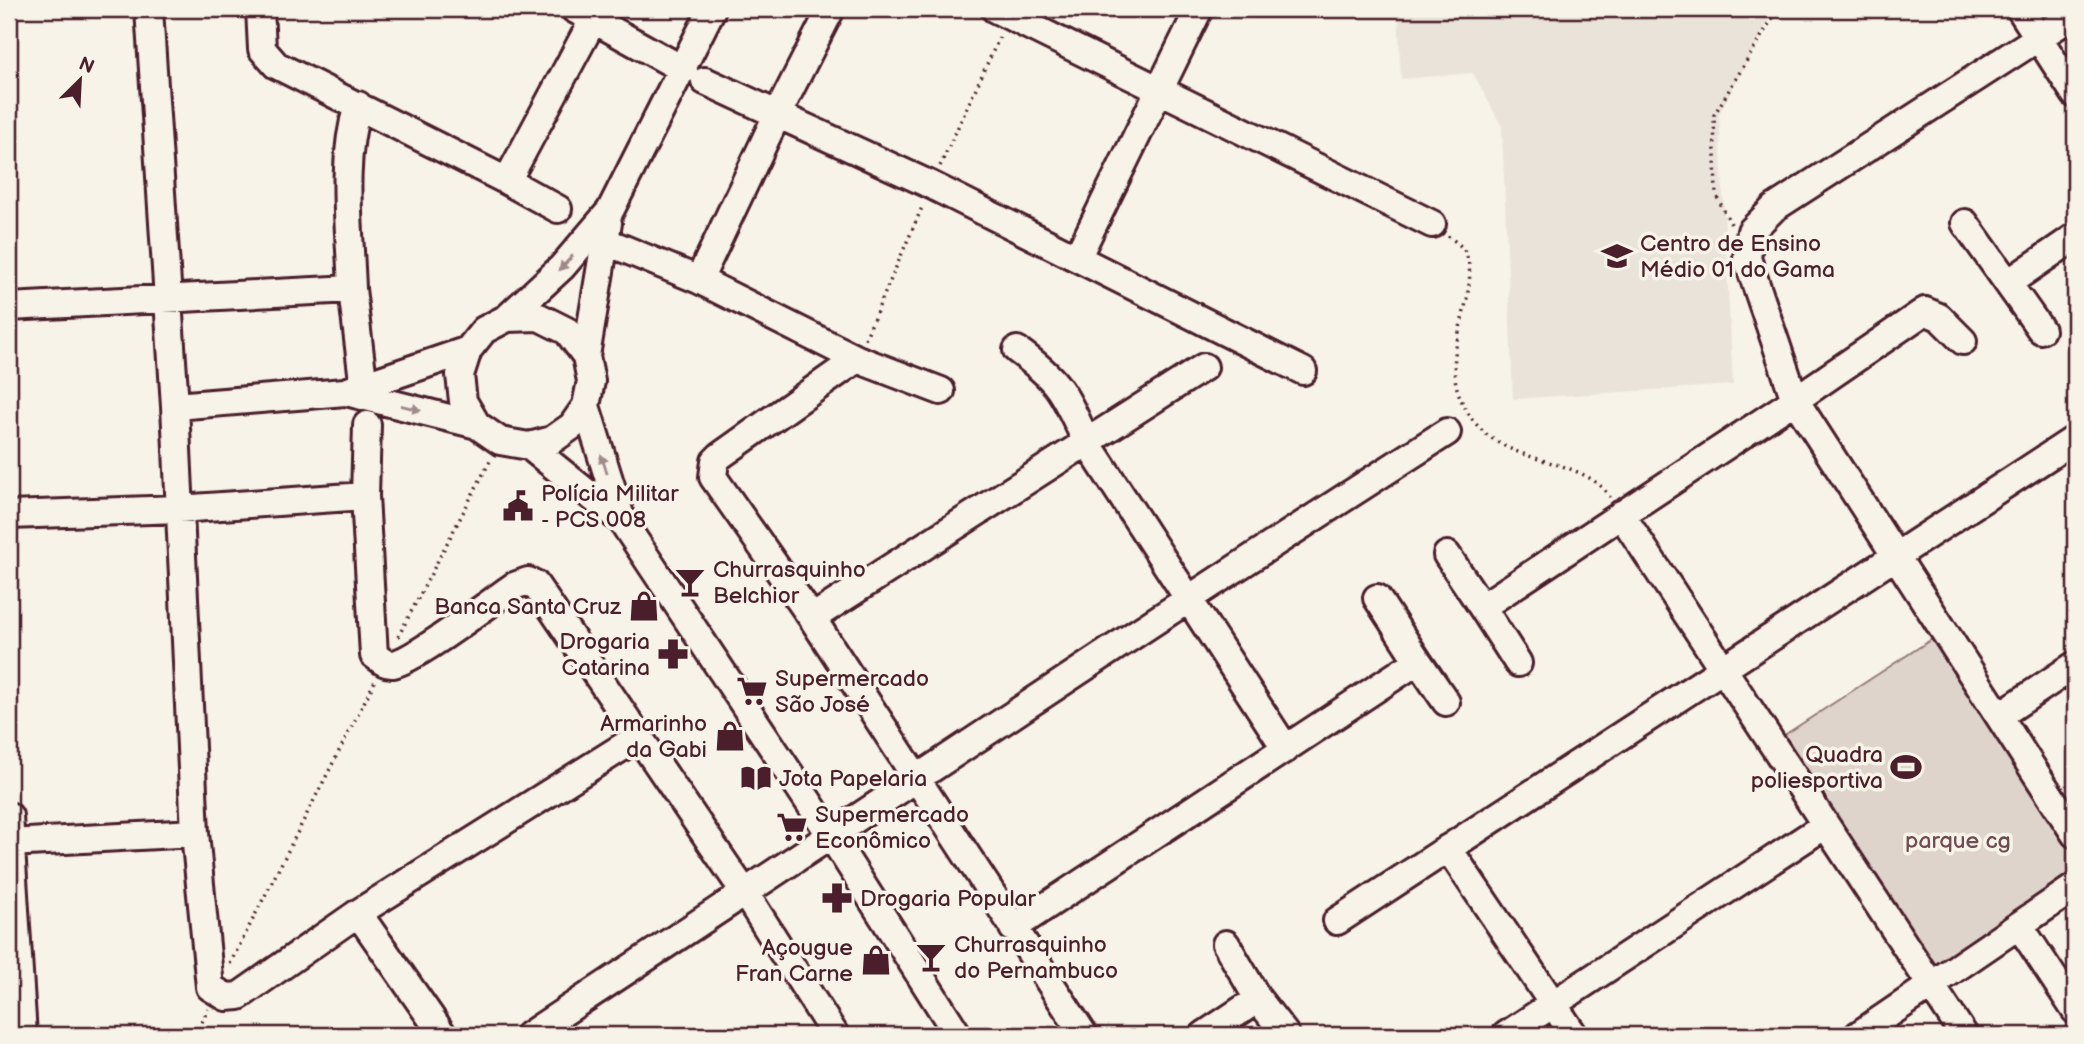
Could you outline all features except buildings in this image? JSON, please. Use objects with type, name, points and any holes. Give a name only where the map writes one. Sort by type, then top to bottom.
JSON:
[{"type":"street","points":[[149,9],[175,406],[195,833],[211,987],[226,997],[247,993],[358,913],[640,736]]},
{"type":"street","points":[[260,9],[262,49],[266,57],[276,65],[558,209]]},
{"type":"street","points":[[477,425],[463,401],[460,375],[468,350],[484,330],[507,318],[562,267],[610,211],[694,75],[712,9]]},
{"type":"street","points":[[699,280],[778,113],[831,9]]},
{"type":"street","points":[[995,9],[1432,224]]},
{"type":"street","points":[[1077,258],[1199,9]]},
{"type":"street","points":[[2020,9],[2075,94]]},
{"type":"street","points":[[507,181],[589,12],[694,75],[1077,258],[1303,371]]},
{"type":"street","points":[[2075,14],[1774,208],[1751,231],[1747,258],[1795,400],[2075,834]]},
{"type":"street","points":[[358,106],[351,129],[348,176],[358,391]]},
{"type":"street","points":[[358,391],[477,425],[500,441],[528,446],[552,440],[572,426],[586,406],[591,381],[586,356],[610,211]]},
{"type":"street","points":[[1965,223],[2041,330]]},
{"type":"street","points":[[2008,283],[2075,237]]},
{"type":"street","points":[[617,246],[699,280],[856,359],[942,391]]},
{"type":"street","points":[[9,307],[166,296],[352,289]]},
{"type":"street","points":[[1482,607],[1795,400],[1925,310],[1939,317],[1963,341]]},
{"type":"street","points":[[507,318],[538,317],[567,331],[586,356]]},
{"type":"street","points":[[175,406],[358,391],[468,350]]},
{"type":"street","points":[[1017,350],[1051,376],[1065,395],[1086,440],[1286,749]]},
{"type":"street","points":[[856,359],[720,456],[712,469],[713,477],[918,776],[1084,1035]]},
{"type":"street","points":[[812,618],[1086,440],[1204,367]]},
{"type":"street","points":[[586,406],[622,522],[832,837],[958,1035]]},
{"type":"street","points":[[367,425],[365,496],[374,655],[385,663],[394,664],[413,655],[514,586],[528,581],[535,584],[745,893],[835,1035]]},
{"type":"street","points":[[529,1035],[832,837],[918,776],[1188,596],[1447,432]]},
{"type":"street","points":[[1337,921],[2075,439]]},
{"type":"street","points":[[528,446],[622,522]]},
{"type":"street","points":[[9,515],[179,509],[365,496]]},
{"type":"street","points":[[1620,514],[1964,1035]]},
{"type":"street","points":[[1447,555],[1518,663]]},
{"type":"street","points":[[1377,598],[1447,702]]},
{"type":"street","points":[[1013,928],[1418,661]]},
{"type":"street","points":[[1999,716],[2075,665]]},
{"type":"street","points":[[9,816],[23,1035]]},
{"type":"street","points":[[1506,1035],[1825,826]]},
{"type":"street","points":[[10,843],[195,833]]},
{"type":"street","points":[[1448,848],[1574,1035]]},
{"type":"street","points":[[1858,1035],[1933,987],[2075,887]]},
{"type":"street","points":[[358,913],[443,1035]]},
{"type":"street","points":[[2019,925],[2075,1010]]},
{"type":"street","points":[[1226,944],[1258,999],[1286,1035]]},
{"type":"street","points":[[1204,1035],[1258,999]]},
{"type":"path","points":[[1747,258],[1716,195],[1712,127],[1714,115],[1778,9]]},
{"type":"path","points":[[1432,224],[1464,249],[1470,279],[1454,348],[1453,373],[1459,396],[1471,419],[1492,439],[1526,456],[1585,475],[1602,486],[1620,514]]},
{"type":"path","points":[[196,1035],[500,441]]},
{"type":"shaded area","name":"Centro de Ensino Médio 01 do Gama","points":[[1398,9],[1775,9],[1719,114],[1733,385],[1513,399],[1502,127],[1473,73],[1401,79]]},
{"type":"green space","name":"parque cg","points":[[1935,637],[2075,838],[2075,885],[1928,971],[1783,736]]},
{"type":"place","name":"Centro de Ensino Médio 01 do Gama","points":[[1617,256]]},
{"type":"place","name":"Polícia Militar - PCS 008","points":[[518,506]]},
{"type":"place","name":"Churrasquinho Belchior","points":[[690,582]]},
{"type":"place","name":"Banca Santa Cruz","points":[[644,606]]},
{"type":"place","name":"Drogaria Catarina","points":[[673,654]]},
{"type":"place","name":"Supermercado São José","points":[[752,691]]},
{"type":"place","name":"Armarinho da Gabi","points":[[730,736]]},
{"type":"place","name":"Quadra poliesportiva","points":[[1906,767]]},
{"type":"place","name":"Jota Papelaria","points":[[756,778]]},
{"type":"place","name":"Supermercado Econômico","points":[[792,827]]},
{"type":"place","name":"Drogaria Popular","points":[[837,898]]},
{"type":"place","name":"Churrasquinho do Pernambuco","points":[[931,957]]},
{"type":"place","name":"Açougue Fran Carne","points":[[876,960]]}]
